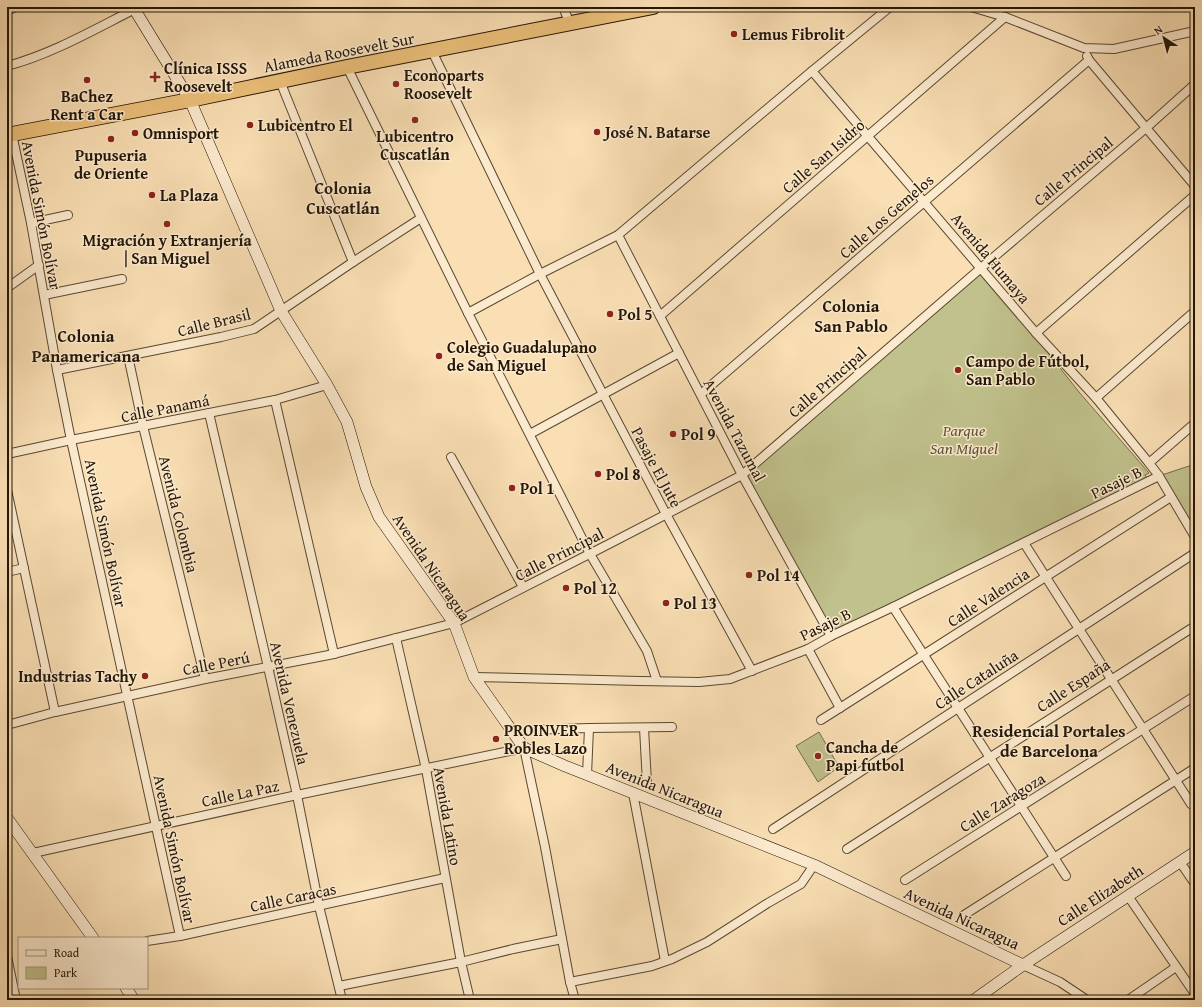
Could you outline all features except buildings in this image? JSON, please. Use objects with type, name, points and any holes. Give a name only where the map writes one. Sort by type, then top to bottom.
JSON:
[{"type":"highway","name":"Alameda Roosevelt Sur","points":[[9,134],[190,100],[346,67],[654,7]]},
{"type":"street","points":[[7,11],[16,7]]},
{"type":"street","points":[[563,7],[570,24]]},
{"type":"street","points":[[468,313],[540,274],[618,236],[812,71],[890,7]]},
{"type":"street","points":[[971,7],[1005,17],[1084,48],[1114,49],[1195,31]]},
{"type":"street","points":[[7,66],[24,62],[77,38],[134,8]]},
{"type":"street","name":"Avenida Nicaragua","points":[[134,8],[190,100],[281,311],[327,386],[347,422],[366,487],[379,516],[454,623],[474,677],[524,748],[587,775],[814,865],[1023,965]]},
{"type":"street","name":"Calle San Isidro","points":[[660,316],[1005,17]]},
{"type":"street","points":[[1084,48],[1089,60],[1195,186]]},
{"type":"street","name":"Pasaje El Jute","points":[[432,51],[540,274],[666,514],[752,671]]},
{"type":"street","name":"Calle Los Gemelos","points":[[701,394],[1089,60]]},
{"type":"street","points":[[346,67],[590,554],[647,651],[657,681]]},
{"type":"street","name":"Avenida Humaya","points":[[812,71],[1036,333],[1096,398],[1159,476],[1195,537]]},
{"type":"street","points":[[280,81],[353,262]]},
{"type":"street","name":"Calle Principal","points":[[454,623],[742,475],[981,268],[1146,128],[1195,84]]},
{"type":"street","name":"Avenida Simón Bolívar","points":[[9,134],[31,223],[71,440],[180,936]]},
{"type":"street","points":[[1036,333],[1195,195]]},
{"type":"street","points":[[31,223],[68,215]]},
{"type":"street","name":"Calle Brasil","points":[[57,370],[254,329],[421,218]]},
{"type":"street","name":"Avenida Tazumal","points":[[618,236],[742,475],[832,636]]},
{"type":"street","points":[[7,288],[39,265]]},
{"type":"street","points":[[44,295],[122,279]]},
{"type":"street","points":[[1096,398],[1195,311]]},
{"type":"street","points":[[530,434],[679,353]]},
{"type":"street","name":"Avenida Colombia","points":[[128,356],[143,426],[205,679]]},
{"type":"street","name":"Calle Panamá","points":[[7,454],[275,400],[327,386]]},
{"type":"street","points":[[275,400],[334,654]]},
{"type":"street","name":"Avenida Venezuela","points":[[209,413],[297,795],[319,906],[342,1000]]},
{"type":"street","points":[[1149,463],[1195,422]]},
{"type":"street","points":[[451,457],[523,587]]},
{"type":"street","name":"Pasaje B","points":[[474,677],[699,682],[730,679],[808,648],[1159,476]]},
{"type":"street","points":[[7,490],[55,712]]},
{"type":"street","name":"Calle Valencia","points":[[821,720],[1171,497]]},
{"type":"street","points":[[1024,543],[1191,804]]},
{"type":"street","name":"Calle Cataluña","points":[[773,829],[1195,553]]},
{"type":"street","points":[[7,572],[24,568]]},
{"type":"street","points":[[893,607],[1066,876]]},
{"type":"street","name":"Calle Perú","points":[[7,724],[205,679],[334,654],[454,623]]},
{"type":"street","name":"Calle España","points":[[848,849],[1195,626]]},
{"type":"street","name":"Avenida Latino","points":[[396,638],[426,769],[445,878],[470,1000]]},
{"type":"street","points":[[808,648],[840,708]]},
{"type":"street","name":"Calle Zaragoza","points":[[906,880],[1195,696]]},
{"type":"street","points":[[529,730],[672,727]]},
{"type":"street","points":[[587,775],[589,728]]},
{"type":"street","points":[[644,728],[646,782]]},
{"type":"street","points":[[524,748],[570,982],[575,1000]]},
{"type":"street","name":"Calle La Paz","points":[[33,853],[297,795],[524,748]]},
{"type":"street","points":[[964,915],[1195,768]]},
{"type":"street","points":[[633,793],[665,961]]},
{"type":"street","points":[[7,818],[92,937]]},
{"type":"street","name":"Calle Elizabeth","points":[[1023,965],[1195,852]]},
{"type":"street","points":[[1180,862],[1195,884]]},
{"type":"street","points":[[570,982],[652,966],[707,942],[801,884],[814,865]]},
{"type":"street","name":"Calle Caracas","points":[[148,941],[180,936],[445,878]]},
{"type":"street","points":[[1128,896],[1195,994]]},
{"type":"street","points":[[339,986],[461,962],[562,939]]},
{"type":"street","points":[[7,956],[16,1000]]},
{"type":"street","points":[[974,1000],[1023,965],[1060,982],[1087,1000]]},
{"type":"street","points":[[1128,1000],[1176,967]]},
{"type":"street","points":[[127,989],[134,1000]]},
{"type":"green space","name":"Parque San Miguel","points":[[981,268],[1079,392],[1149,473],[1145,475],[1149,481],[831,636],[742,475]]},
{"type":"green space","points":[[1195,464],[1195,534],[1159,476]]},
{"type":"green space","name":"Cancha de Papi futbol","points":[[819,732],[839,767],[818,782],[796,746]]},
{"type":"place","name":"Lemus Fibrolit","points":[[734,34]]},
{"type":"place","name":"Clínica ISSS Roosevelt","points":[[155,77]]},
{"type":"place","name":"BaChez Rent a Car","points":[[87,80]]},
{"type":"place","name":"Econoparts Roosevelt","points":[[396,84]]},
{"type":"place","name":"Lubicentro Cuscatlán","points":[[415,120]]},
{"type":"place","name":"Lubicentro El","points":[[250,125]]},
{"type":"place","name":"José N. Batarse","points":[[597,132]]},
{"type":"place","name":"Omnisport","points":[[135,133]]},
{"type":"place","name":"Pupuseria de Oriente","points":[[111,139]]},
{"type":"place","name":"La Plaza","points":[[152,195]]},
{"type":"place","name":"Migración y Extranjería | San Miguel","points":[[167,224]]},
{"type":"place","name":"Pol 5","points":[[610,314]]},
{"type":"place","name":"Colegio Guadalupano de San Miguel","points":[[439,356]]},
{"type":"place","name":"Campo de Fútbol, San Pablo","points":[[958,370]]},
{"type":"place","name":"Pol 9","points":[[673,434]]},
{"type":"place","name":"Pol 8","points":[[598,474]]},
{"type":"place","name":"Pol 1","points":[[512,488]]},
{"type":"place","name":"Pol 14","points":[[749,575]]},
{"type":"place","name":"Pol 12","points":[[566,588]]},
{"type":"place","name":"Pol 13","points":[[666,603]]},
{"type":"place","name":"Industrias Tachy","points":[[145,676]]},
{"type":"place","name":"PROINVER Robles Lazo","points":[[496,739]]},
{"type":"place","name":"Cancha de Papi futbol","points":[[818,756]]},
{"type":"district","name":"Colonia Cuscatlán","points":[[343,198]]},
{"type":"district","name":"Colonia San Pablo","points":[[851,316]]},
{"type":"district","name":"Colonia Panamericana","points":[[86,346]]},
{"type":"district","name":"Residencial Portales de Barcelona","points":[[1049,741]]}]
